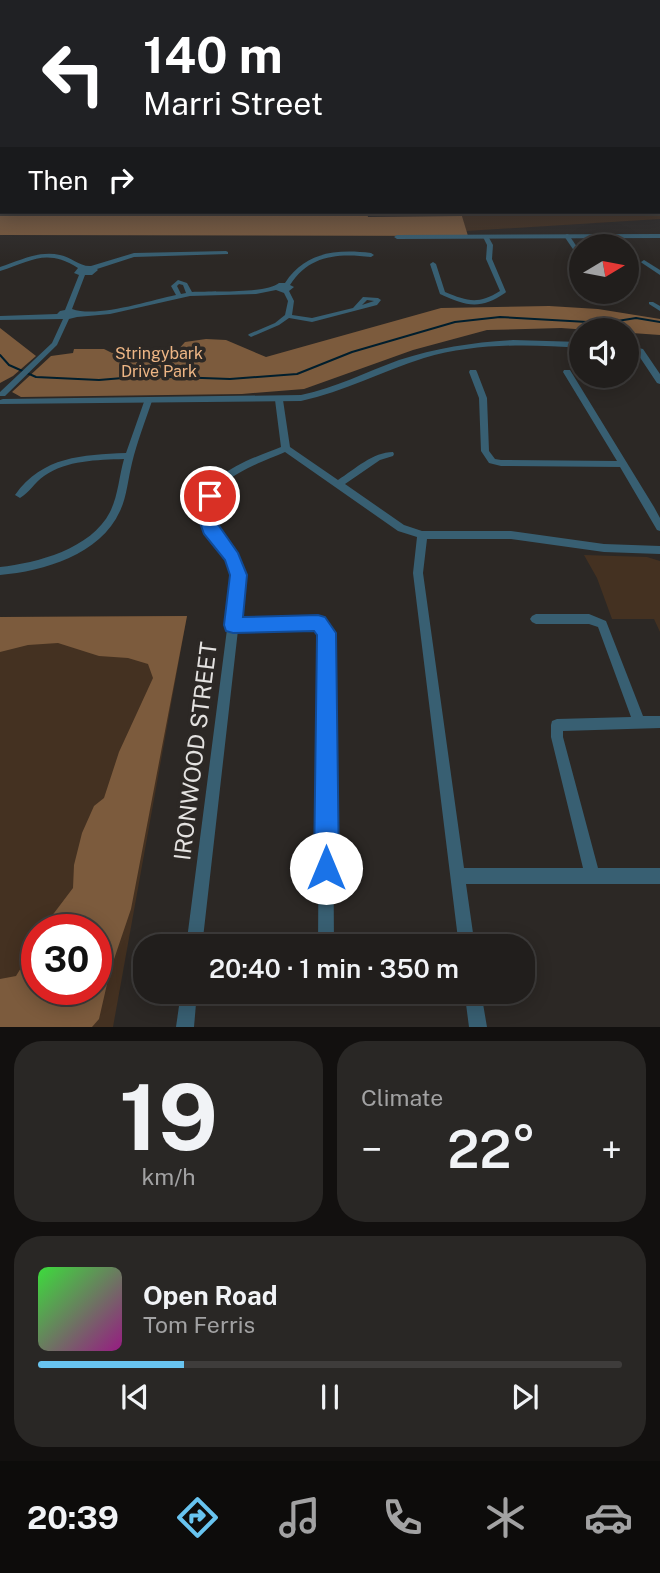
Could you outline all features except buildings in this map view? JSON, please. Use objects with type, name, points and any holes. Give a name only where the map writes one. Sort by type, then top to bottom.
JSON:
[{"type":"street","points":[[397,237],[660,236]]},
{"type":"street","points":[[433,264],[442,293],[475,304],[486,304],[503,292],[489,259],[490,245],[486,237]]},
{"type":"street","points":[[1,399],[16,380],[55,344],[82,272],[134,255],[226,253]]},
{"type":"street","points":[[251,335],[288,316],[291,301],[287,287],[298,262],[342,254],[371,255]]},
{"type":"street","points":[[0,269],[36,257],[52,255],[65,256],[82,272]]},
{"type":"street","points":[[644,262],[660,273]]},
{"type":"street","points":[[179,296],[174,286],[178,282],[186,284],[190,294]]},
{"type":"street","points":[[0,318],[110,312],[190,294],[249,293],[277,288],[279,285],[287,287]]},
{"type":"street","points":[[288,316],[312,320],[355,309]]},
{"type":"street","points":[[1,399],[279,400],[333,391],[402,362],[455,347],[498,343],[569,345]]},
{"type":"street","points":[[639,356],[660,381]]},
{"type":"street","points":[[473,372],[483,398],[485,451],[492,461],[624,464]]},
{"type":"street","points":[[567,372],[660,527]]},
{"type":"street","points":[[279,400],[286,448],[401,528],[422,535],[511,535],[604,548],[660,549]]},
{"type":"street","points":[[0,571],[52,560],[76,548],[103,528],[116,507],[148,401]]},
{"type":"street","name":"IRONWOOD STREET","points":[[196,934],[239,575],[232,558],[210,529],[207,503],[214,487],[227,474],[286,448]]},
{"type":"street","points":[[339,484],[377,458],[390,454]]},
{"type":"street","points":[[20,495],[35,476],[62,462],[130,456]]},
{"type":"street","points":[[422,535],[418,573],[465,934]]},
{"type":"street","points":[[536,619],[589,619],[602,624],[639,722]]},
{"type":"street","points":[[233,625],[318,623],[326,633],[326,934]]},
{"type":"street","points":[[592,876],[557,737],[557,725],[660,722]]},
{"type":"street","points":[[458,876],[660,876]]},
{"type":"street","points":[[185,1027],[188,1004]]},
{"type":"street","points":[[475,1004],[478,1027]]},
{"type":"shaded area","points":[[660,214],[660,219],[466,231],[462,216]]},
{"type":"shaded area","points":[[584,555],[647,557],[660,561],[660,632],[654,619],[612,619],[597,578]]},
{"type":"shaded area","points":[[187,616],[113,1027],[0,1027],[0,617]]},
{"type":"green space","points":[[0,214],[367,214],[368,217],[462,216],[468,236],[0,235]]},
{"type":"green space","name":"Stringybark Drive Park","points":[[549,306],[598,309],[660,319],[660,335],[639,334],[639,318],[569,318],[569,329],[487,330],[413,350],[304,389],[242,394],[21,397],[12,392],[51,356],[73,353],[74,349],[104,349],[112,353],[152,348],[176,352],[185,342],[206,339],[226,340],[266,357],[441,308]]},
{"type":"green space","points":[[0,328],[36,356],[13,376],[0,383]]},
{"type":"green space","points":[[187,616],[131,909],[112,965],[112,914],[53,914],[73,888],[74,865],[82,833],[94,806],[104,798],[119,752],[153,678],[148,664],[128,658],[99,656],[58,643],[28,645],[0,652],[0,617]]},
{"type":"green space","points":[[21,968],[21,1005],[102,1005],[99,1019],[92,1027],[0,1027],[0,979],[16,976]]},
{"type":"waterway","points":[[0,355],[9,365],[36,377],[99,380],[147,376],[230,379],[297,374],[352,352],[455,322],[500,317],[605,323],[636,318],[660,322]]},
{"type":"route","points":[[210,496],[206,511],[210,529],[232,558],[239,575],[233,625],[318,623],[326,633],[326,868]]}]
